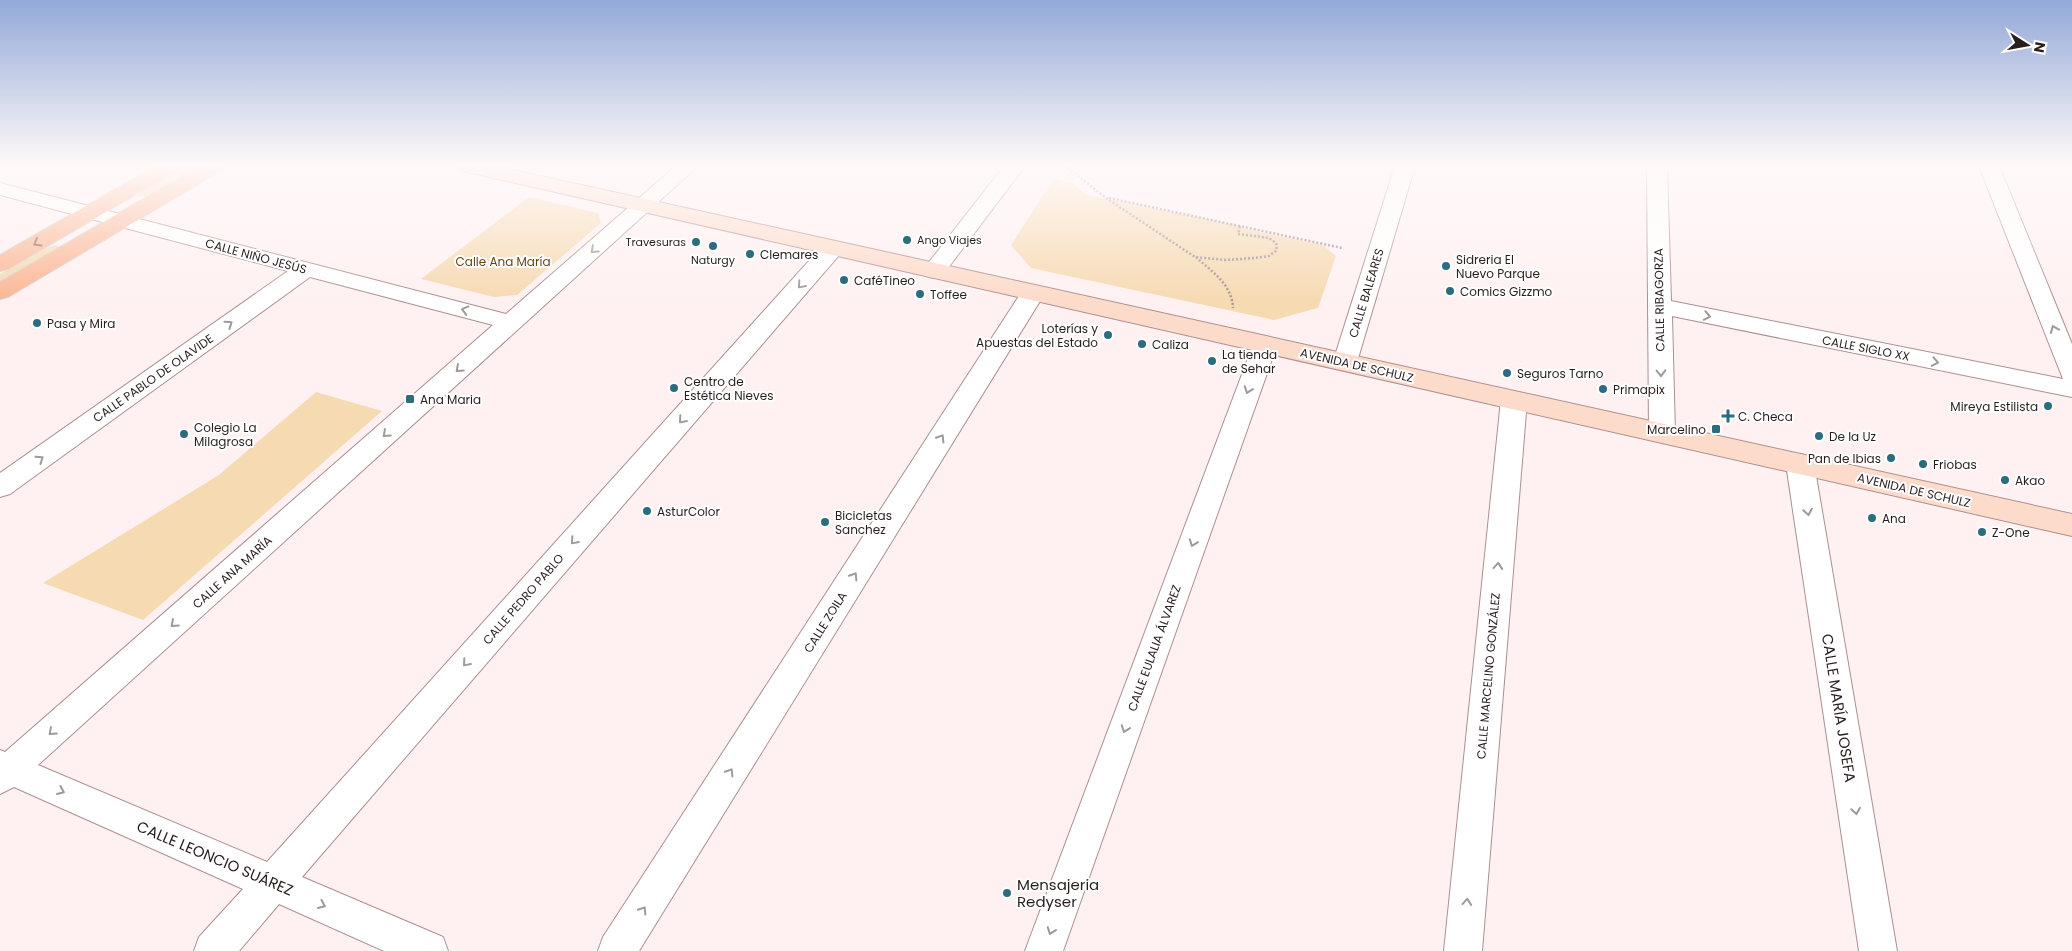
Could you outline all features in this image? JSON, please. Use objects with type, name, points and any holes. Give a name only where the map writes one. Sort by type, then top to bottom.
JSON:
[{"type":"main road","points":[[0,264],[94,210]]},
{"type":"main road","points":[[0,292],[139,210]]},
{"type":"street","name":"CALLE NIÑO JESÚS","points":[[84,210],[512,322]]},
{"type":"street","name":"CALLE ANA MARÍA","points":[[3,771],[638,210]]},
{"type":"street","name":"AVENIDA DE SCHULZ","points":[[663,210],[2072,525]]},
{"type":"street","points":[[934,271],[981,210]]},
{"type":"street","name":"CALLE BALEARES","points":[[1345,362],[1391,210]]},
{"type":"street","name":"CALLE RIBAGORZA","points":[[1658,210],[1662,434]]},
{"type":"street","points":[[2007,210],[2072,374]]},
{"type":"street","name":"CALLE PEDRO PABLO","points":[[213,951],[833,248]]},
{"type":"street","name":"CALLE PABLO DE OLAVIDE","points":[[0,487],[306,269]]},
{"type":"street","name":"CALLE ZOILA","points":[[617,951],[1033,293]]},
{"type":"street","name":"CALLE SIGLO XX","points":[[1659,306],[2072,390]]},
{"type":"street","name":"CALLE EULALIA ÁLVAREZ","points":[[1044,951],[1265,345]]},
{"type":"street","name":"CALLE MARCELINO GONZÁLEZ","points":[[1463,951],[1514,400]]},
{"type":"street","name":"CALLE MARÍA JOSEFA","points":[[1800,464],[1878,951]]},
{"type":"street","name":"CALLE LEONCIO SUÁREZ","points":[[3,771],[272,883],[429,951]]},
{"type":"path","points":[[1125,210],[1195,257],[1223,282],[1234,300],[1232,324],[1228,336]]},
{"type":"path","points":[[1165,210],[1342,248]]},
{"type":"path","points":[[1195,257],[1226,260],[1255,258],[1269,256],[1277,250],[1276,243],[1269,238],[1238,234],[1240,226]]},
{"type":"green space","name":"Calle Ana María","points":[[511,210],[587,210],[598,213],[601,223],[517,295],[494,297],[421,279]]},
{"type":"green space","points":[[1034,210],[1163,210],[1323,245],[1336,256],[1318,308],[1274,320],[1031,268],[1011,245]]},
{"type":"green space","points":[[56,245],[59,247],[55,252],[0,283],[0,274],[44,249]]},
{"type":"green space","points":[[316,392],[382,411],[143,620],[43,583],[219,475]]},
{"type":"place","name":"Ango Viajes","points":[[907,240]]},
{"type":"place","name":"Travesuras","points":[[696,242]]},
{"type":"place","name":"Naturgy","points":[[713,246]]},
{"type":"place","name":"Clemares","points":[[750,254]]},
{"type":"place","name":"Sidreria El Nuevo Parque","points":[[1446,266]]},
{"type":"place","name":"CaféTineo","points":[[844,280]]},
{"type":"place","name":"Comics Gizzmo","points":[[1450,291]]},
{"type":"place","name":"Toffee","points":[[920,294]]},
{"type":"place","name":"Pasa y Mira","points":[[37,323]]},
{"type":"place","name":"Loterías y Apuestas del Estado","points":[[1108,335]]},
{"type":"place","name":"Caliza","points":[[1142,344]]},
{"type":"place","name":"La tienda de Sehar","points":[[1212,361]]},
{"type":"place","name":"Seguros Tarno","points":[[1507,373]]},
{"type":"place","name":"Centro de Estética Nieves","points":[[674,388]]},
{"type":"place","name":"Primapix","points":[[1603,389]]},
{"type":"place","name":"Ana Maria","points":[[410,399]]},
{"type":"place","name":"Mireya Estilista","points":[[2048,406]]},
{"type":"place","name":"C. Checa","points":[[1728,416]]},
{"type":"place","name":"Marcelino","points":[[1716,429]]},
{"type":"place","name":"Colegio La Milagrosa","points":[[184,434]]},
{"type":"place","name":"De la Uz","points":[[1819,436]]},
{"type":"place","name":"Pan de Ibias","points":[[1891,458]]},
{"type":"place","name":"Friobas","points":[[1923,464]]},
{"type":"place","name":"Akao","points":[[2005,480]]},
{"type":"place","name":"AsturColor","points":[[647,511]]},
{"type":"place","name":"Ana","points":[[1872,518]]},
{"type":"place","name":"Bicicletas Sanchez","points":[[825,522]]},
{"type":"place","name":"Z-One","points":[[1982,532]]},
{"type":"place","name":"Mensajeria Redyser","points":[[1007,893]]}]
